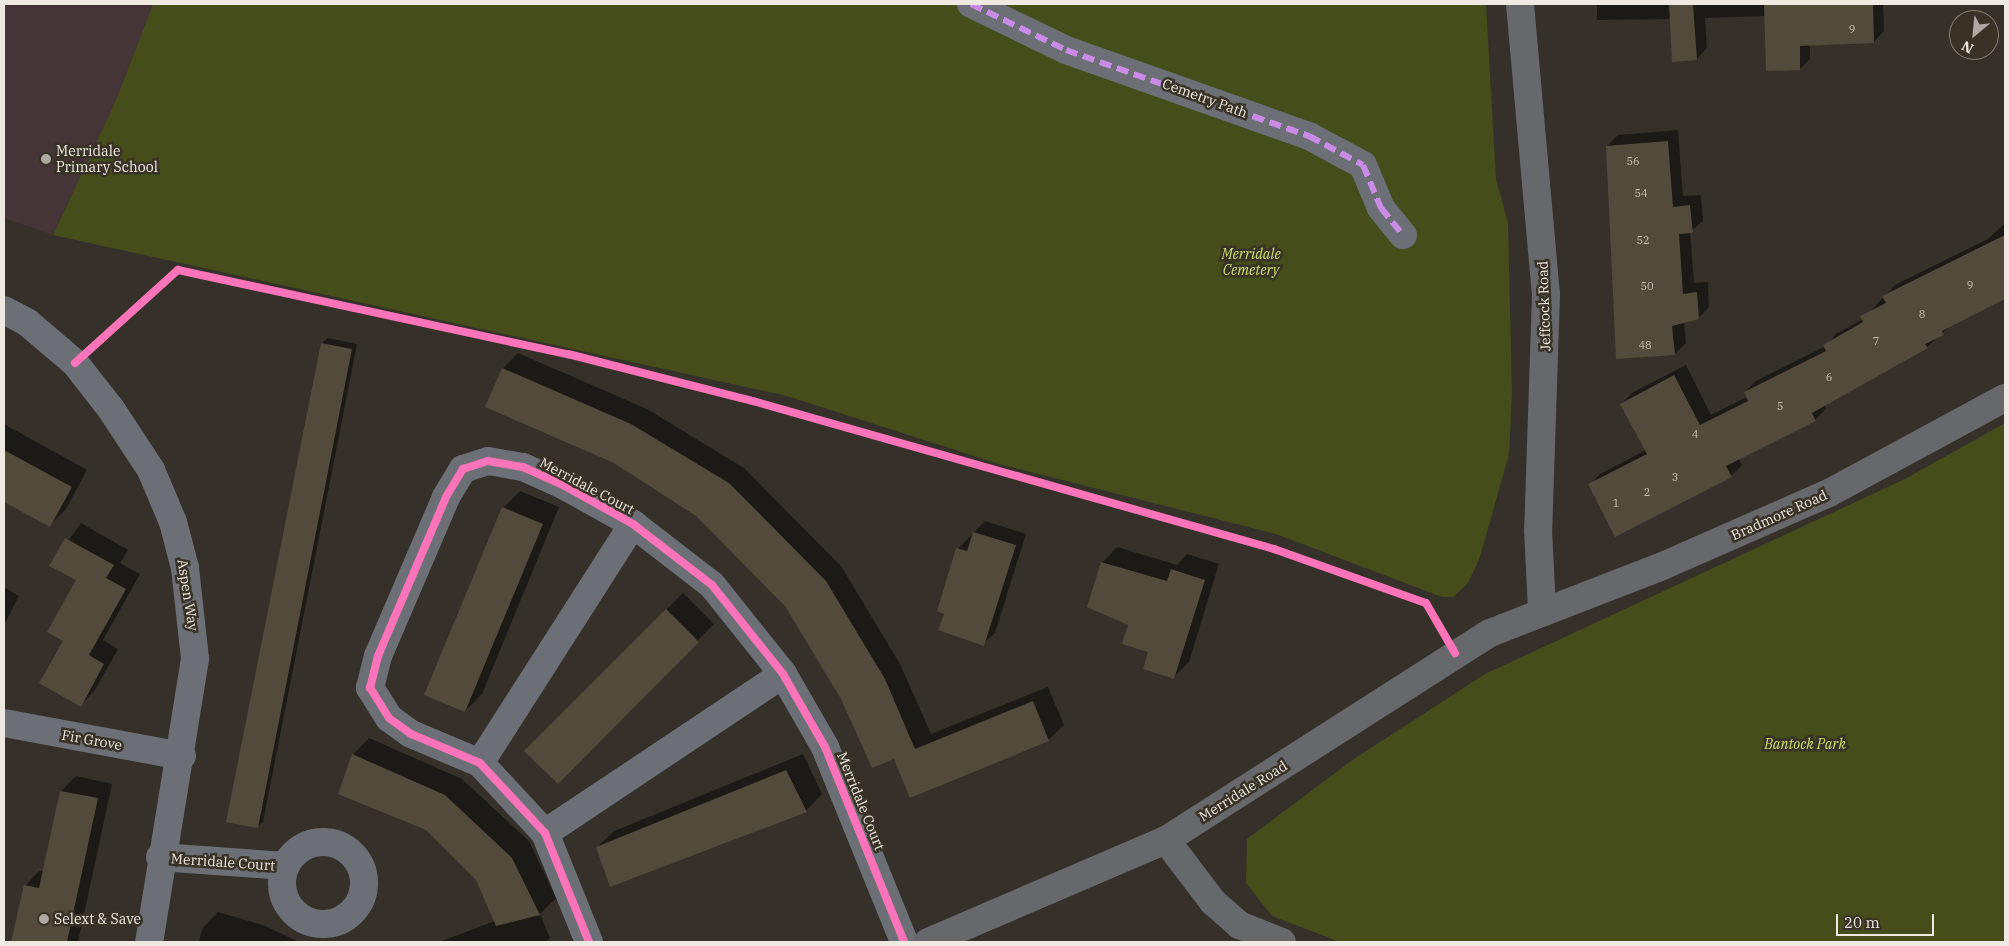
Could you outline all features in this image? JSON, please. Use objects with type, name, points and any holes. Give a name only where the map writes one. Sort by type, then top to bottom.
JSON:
[{"type":"street","name":"Cemetry Path","points":[[971,4],[1066,50],[1309,136],[1348,156],[1363,165],[1381,208],[1403,235]]},
{"type":"street","name":"Jeffcock Road","points":[[1520,4],[1546,294],[1538,530],[1542,609]]},
{"type":"street","name":"Aspen Way","points":[[4,310],[28,323],[75,363],[151,470],[173,522],[194,619],[195,659],[182,756],[160,857],[148,942]]},
{"type":"street","name":"Bradmore Road","points":[[1542,609],[1658,568],[1829,493],[2005,398]]},
{"type":"street","name":"Merridale Court","points":[[589,942],[545,833],[480,762],[411,734],[389,718],[370,688],[432,529],[463,469],[488,460],[523,467],[633,524],[712,585],[783,674],[825,747],[904,942]]},
{"type":"street","name":"Merridale Court","points":[[480,762],[633,524]]},
{"type":"street","name":"Merridale Road","points":[[928,942],[1166,840],[1455,653],[1542,609]]},
{"type":"street","points":[[545,833],[783,674]]},
{"type":"street","name":"Fir Grove","points":[[4,722],[182,756]]},
{"type":"street","points":[[1166,840],[1213,902],[1239,925],[1282,942]]},
{"type":"street","name":"Merridale Court","points":[[160,857],[286,866]]},
{"type":"shaded area","name":"Merridale Primary School","points":[[4,4],[153,4],[116,100],[53,235],[4,218]]},
{"type":"green space","name":"Merridale Cemetery","points":[[153,4],[1486,4],[1496,179],[1508,223],[1512,393],[1509,454],[1480,557],[1468,583],[1453,597],[1442,597],[1276,534],[999,464],[787,396],[53,235],[116,100]]},
{"type":"green space","name":"Bantock Park","points":[[2005,423],[2005,942],[1340,942],[1272,916],[1246,883],[1247,839],[1354,759],[1485,674],[1905,479]]},
{"type":"building","points":[[1669,4],[1693,4],[1697,60],[1672,62]]},
{"type":"building","points":[[1764,4],[1873,4],[1874,43],[1800,46],[1800,70],[1766,71]]},
{"type":"building","points":[[1668,141],[1673,207],[1690,205],[1693,233],[1679,234],[1683,294],[1697,292],[1699,319],[1672,326],[1675,355],[1616,359],[1606,146]]},
{"type":"building","points":[[2005,235],[2005,299],[1942,331],[1944,335],[1925,344],[1928,348],[1812,413],[1816,421],[1726,466],[1732,477],[1615,537],[1588,484],[1647,454],[1620,404],[1674,375],[1700,425],[1748,401],[1744,392],[1826,351],[1823,345],[1863,322],[1860,316],[1886,303],[1882,296]]},
{"type":"building","points":[[321,343],[352,349],[258,828],[226,822]]},
{"type":"building","points":[[502,368],[631,424],[729,483],[826,581],[885,679],[915,749],[1033,701],[1049,741],[910,798],[894,759],[872,768],[841,699],[785,606],[696,516],[614,463],[485,407]]},
{"type":"building","points":[[4,450],[72,487],[50,527],[4,502]]},
{"type":"building","points":[[502,507],[543,524],[465,712],[424,695]]},
{"type":"building","points":[[973,532],[1016,545],[984,646],[938,630],[944,614],[937,611],[956,548],[967,551]]},
{"type":"building","points":[[65,538],[114,565],[106,578],[126,589],[89,655],[104,664],[81,707],[39,683],[63,641],[47,632],[76,580],[49,566]]},
{"type":"building","points":[[1101,562],[1167,581],[1171,569],[1205,580],[1174,679],[1143,669],[1148,652],[1122,644],[1128,625],[1087,607]]},
{"type":"building","points":[[666,609],[699,642],[558,784],[524,751]]},
{"type":"building","points":[[352,754],[445,795],[512,858],[540,915],[496,926],[476,880],[426,830],[338,794]]},
{"type":"building","points":[[786,770],[807,812],[610,887],[596,847]]},
{"type":"building","points":[[60,791],[98,798],[67,942],[11,942],[24,885],[39,888]]},
{"type":"marked path","points":[[971,4],[1066,50],[1309,136],[1363,165],[1381,208],[1403,235]]},
{"type":"cycle path","points":[[75,363],[178,270],[568,354],[753,401],[1274,549],[1426,603],[1455,653]]},
{"type":"cycle path","points":[[589,942],[545,833],[480,763],[411,734],[389,718],[370,688],[378,656],[446,497],[463,469],[488,461],[523,467],[563,485],[633,524],[712,585],[783,674],[825,747],[904,942]]},
{"type":"place","name":"Merridale Primary School","points":[[46,159]]},
{"type":"place","name":"Selext & Save","points":[[44,919]]}]
